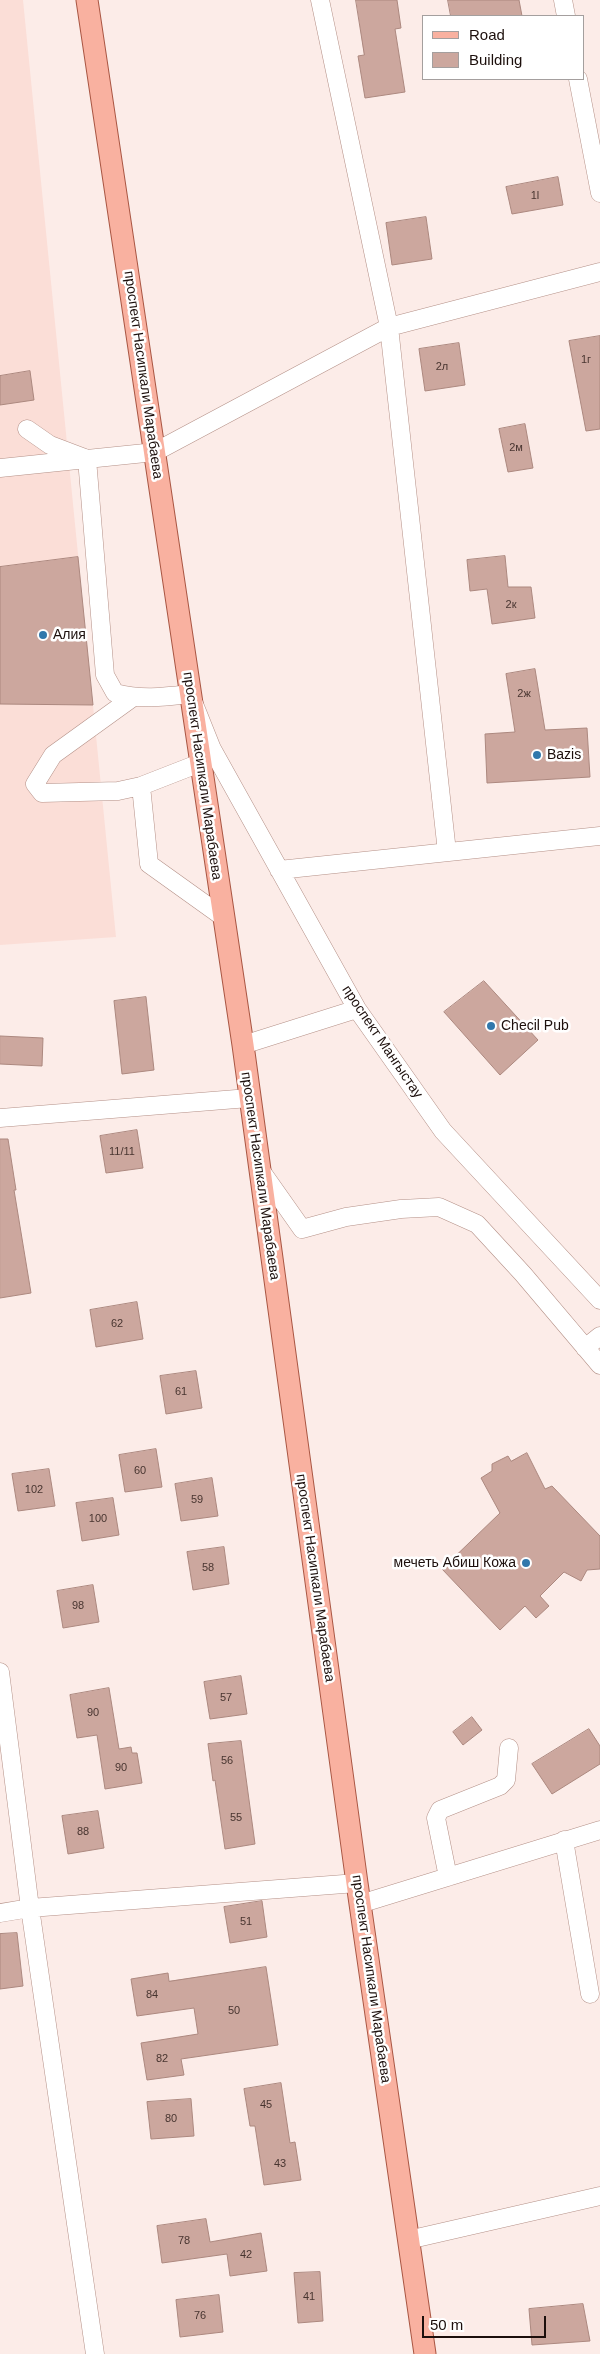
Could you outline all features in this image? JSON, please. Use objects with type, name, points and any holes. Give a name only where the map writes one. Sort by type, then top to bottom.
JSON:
[{"type":"main road","name":"проспект Насипкали Марабаева","points":[[87,0],[243,1045],[357,1883],[425,2354]]},
{"type":"street","points":[[320,0],[389,327],[447,852]]},
{"type":"street","points":[[563,0],[566,15]]},
{"type":"street","points":[[578,80],[600,193]]},
{"type":"street","points":[[0,468],[154,452],[389,327],[600,272]]},
{"type":"street","points":[[27,429],[50,445],[86,459]]},
{"type":"street","points":[[86,459],[105,676],[115,693],[132,698],[190,694]]},
{"type":"street","name":"проспект Мангыстау","points":[[190,694],[212,749],[357,1010],[443,1132],[600,1300]]},
{"type":"street","points":[[132,698],[53,755],[35,784],[42,793],[118,791],[141,786],[200,762]]},
{"type":"street","points":[[141,786],[149,864],[223,917]]},
{"type":"street","points":[[279,870],[600,836]]},
{"type":"street","points":[[243,1045],[357,1010]]},
{"type":"street","points":[[0,1118],[249,1098]]},
{"type":"street","points":[[259,1168],[302,1229],[346,1217],[401,1209],[439,1207],[477,1224],[600,1365]]},
{"type":"street","points":[[585,1348],[600,1336]]},
{"type":"street","points":[[0,1672],[30,1908],[95,2354]]},
{"type":"street","points":[[448,1877],[436,1818],[440,1810],[500,1786],[506,1780],[509,1748]]},
{"type":"street","points":[[360,1904],[600,1830]]},
{"type":"street","points":[[564,1840],[590,1994]]},
{"type":"street","points":[[0,1913],[30,1908],[357,1883]]},
{"type":"street","points":[[408,2240],[600,2196]]},
{"type":"shaded area","points":[[0,0],[23,0],[116,937],[0,945]]},
{"type":"building","points":[[356,0],[397,0],[401,28],[395,29],[405,92],[365,98],[358,56],[364,55]]},
{"type":"building","points":[[448,0],[519,0],[522,15],[451,15]]},
{"type":"building","points":[[558,177],[563,205],[512,214],[506,187]]},
{"type":"building","points":[[426,217],[432,259],[392,265],[386,223]]},
{"type":"building","points":[[600,336],[600,429],[586,431],[569,341]]},
{"type":"building","points":[[459,343],[465,385],[425,391],[419,349]]},
{"type":"building","points":[[30,371],[34,400],[0,405],[0,376]]},
{"type":"building","points":[[525,424],[533,468],[508,472],[499,429]]},
{"type":"building","points":[[505,556],[508,587],[531,587],[535,618],[492,624],[487,589],[470,591],[467,560]]},
{"type":"building","name":"Алия","points":[[78,557],[93,705],[0,704],[0,567]]},
{"type":"building","name":"Bazis","points":[[535,669],[545,730],[587,728],[590,777],[487,783],[485,734],[515,732],[506,674]]},
{"type":"building","name":"Checil Pub","points":[[484,981],[538,1040],[500,1075],[444,1012]]},
{"type":"building","points":[[146,997],[154,1070],[122,1074],[114,1001]]},
{"type":"building","points":[[0,1036],[43,1038],[42,1066],[0,1064]]},
{"type":"building","points":[[137,1130],[143,1168],[106,1173],[100,1136]]},
{"type":"building","points":[[0,1139],[8,1139],[16,1190],[14,1190],[31,1293],[0,1298]]},
{"type":"building","points":[[137,1302],[143,1339],[96,1347],[90,1310]]},
{"type":"building","points":[[196,1371],[202,1408],[166,1414],[160,1376]]},
{"type":"building","points":[[156,1449],[162,1487],[125,1492],[119,1455]]},
{"type":"building","points":[[527,1453],[545,1489],[552,1486],[600,1536],[600,1569],[587,1570],[581,1581],[564,1572],[540,1596],[549,1606],[536,1618],[525,1606],[500,1630],[442,1569],[500,1513],[481,1478],[492,1471],[492,1464],[508,1456],[511,1461]]},
{"type":"building","points":[[49,1469],[55,1506],[18,1511],[12,1474]]},
{"type":"building","points":[[212,1478],[218,1516],[181,1521],[175,1484]]},
{"type":"building","points":[[113,1498],[119,1535],[82,1541],[76,1503]]},
{"type":"building","points":[[224,1547],[229,1584],[193,1590],[187,1552]]},
{"type":"building","points":[[93,1585],[99,1622],[63,1628],[57,1591]]},
{"type":"building","points":[[241,1676],[247,1714],[210,1719],[204,1682]]},
{"type":"building","points":[[109,1688],[119,1749],[131,1747],[132,1753],[137,1753],[142,1783],[105,1789],[97,1735],[77,1738],[70,1695]]},
{"type":"building","points":[[472,1717],[482,1730],[463,1745],[453,1732]]},
{"type":"building","points":[[589,1729],[600,1746],[600,1764],[552,1794],[532,1764]]},
{"type":"building","points":[[241,1741],[255,1844],[225,1849],[208,1744]]},
{"type":"building","points":[[98,1811],[104,1848],[68,1854],[62,1816]]},
{"type":"building","points":[[262,1901],[267,1937],[230,1943],[224,1907]]},
{"type":"building","points":[[17,1933],[23,1986],[0,1989],[0,1934]]},
{"type":"building","points":[[266,1967],[278,2045],[181,2059],[184,2075],[147,2080],[141,2043],[198,2034],[194,2008],[137,2016],[131,1979],[168,1973],[169,1981]]},
{"type":"building","points":[[281,2083],[290,2143],[295,2142],[301,2180],[264,2185],[255,2126],[250,2126],[244,2089]]},
{"type":"building","points":[[191,2099],[194,2136],[151,2139],[147,2102]]},
{"type":"building","points":[[206,2219],[210,2242],[261,2233],[267,2271],[230,2276],[227,2254],[162,2263],[157,2226]]},
{"type":"building","points":[[320,2272],[323,2321],[298,2323],[294,2273]]},
{"type":"building","points":[[219,2295],[223,2332],[180,2337],[176,2300]]},
{"type":"building","points":[[583,2304],[590,2341],[532,2345],[529,2309]]},
{"type":"place","name":"Алия","points":[[43,635]]},
{"type":"place","name":"Bazis","points":[[537,755]]},
{"type":"place","name":"Checil Pub","points":[[491,1026]]},
{"type":"place","name":"мечеть Абиш Кожа","points":[[526,1563]]}]
